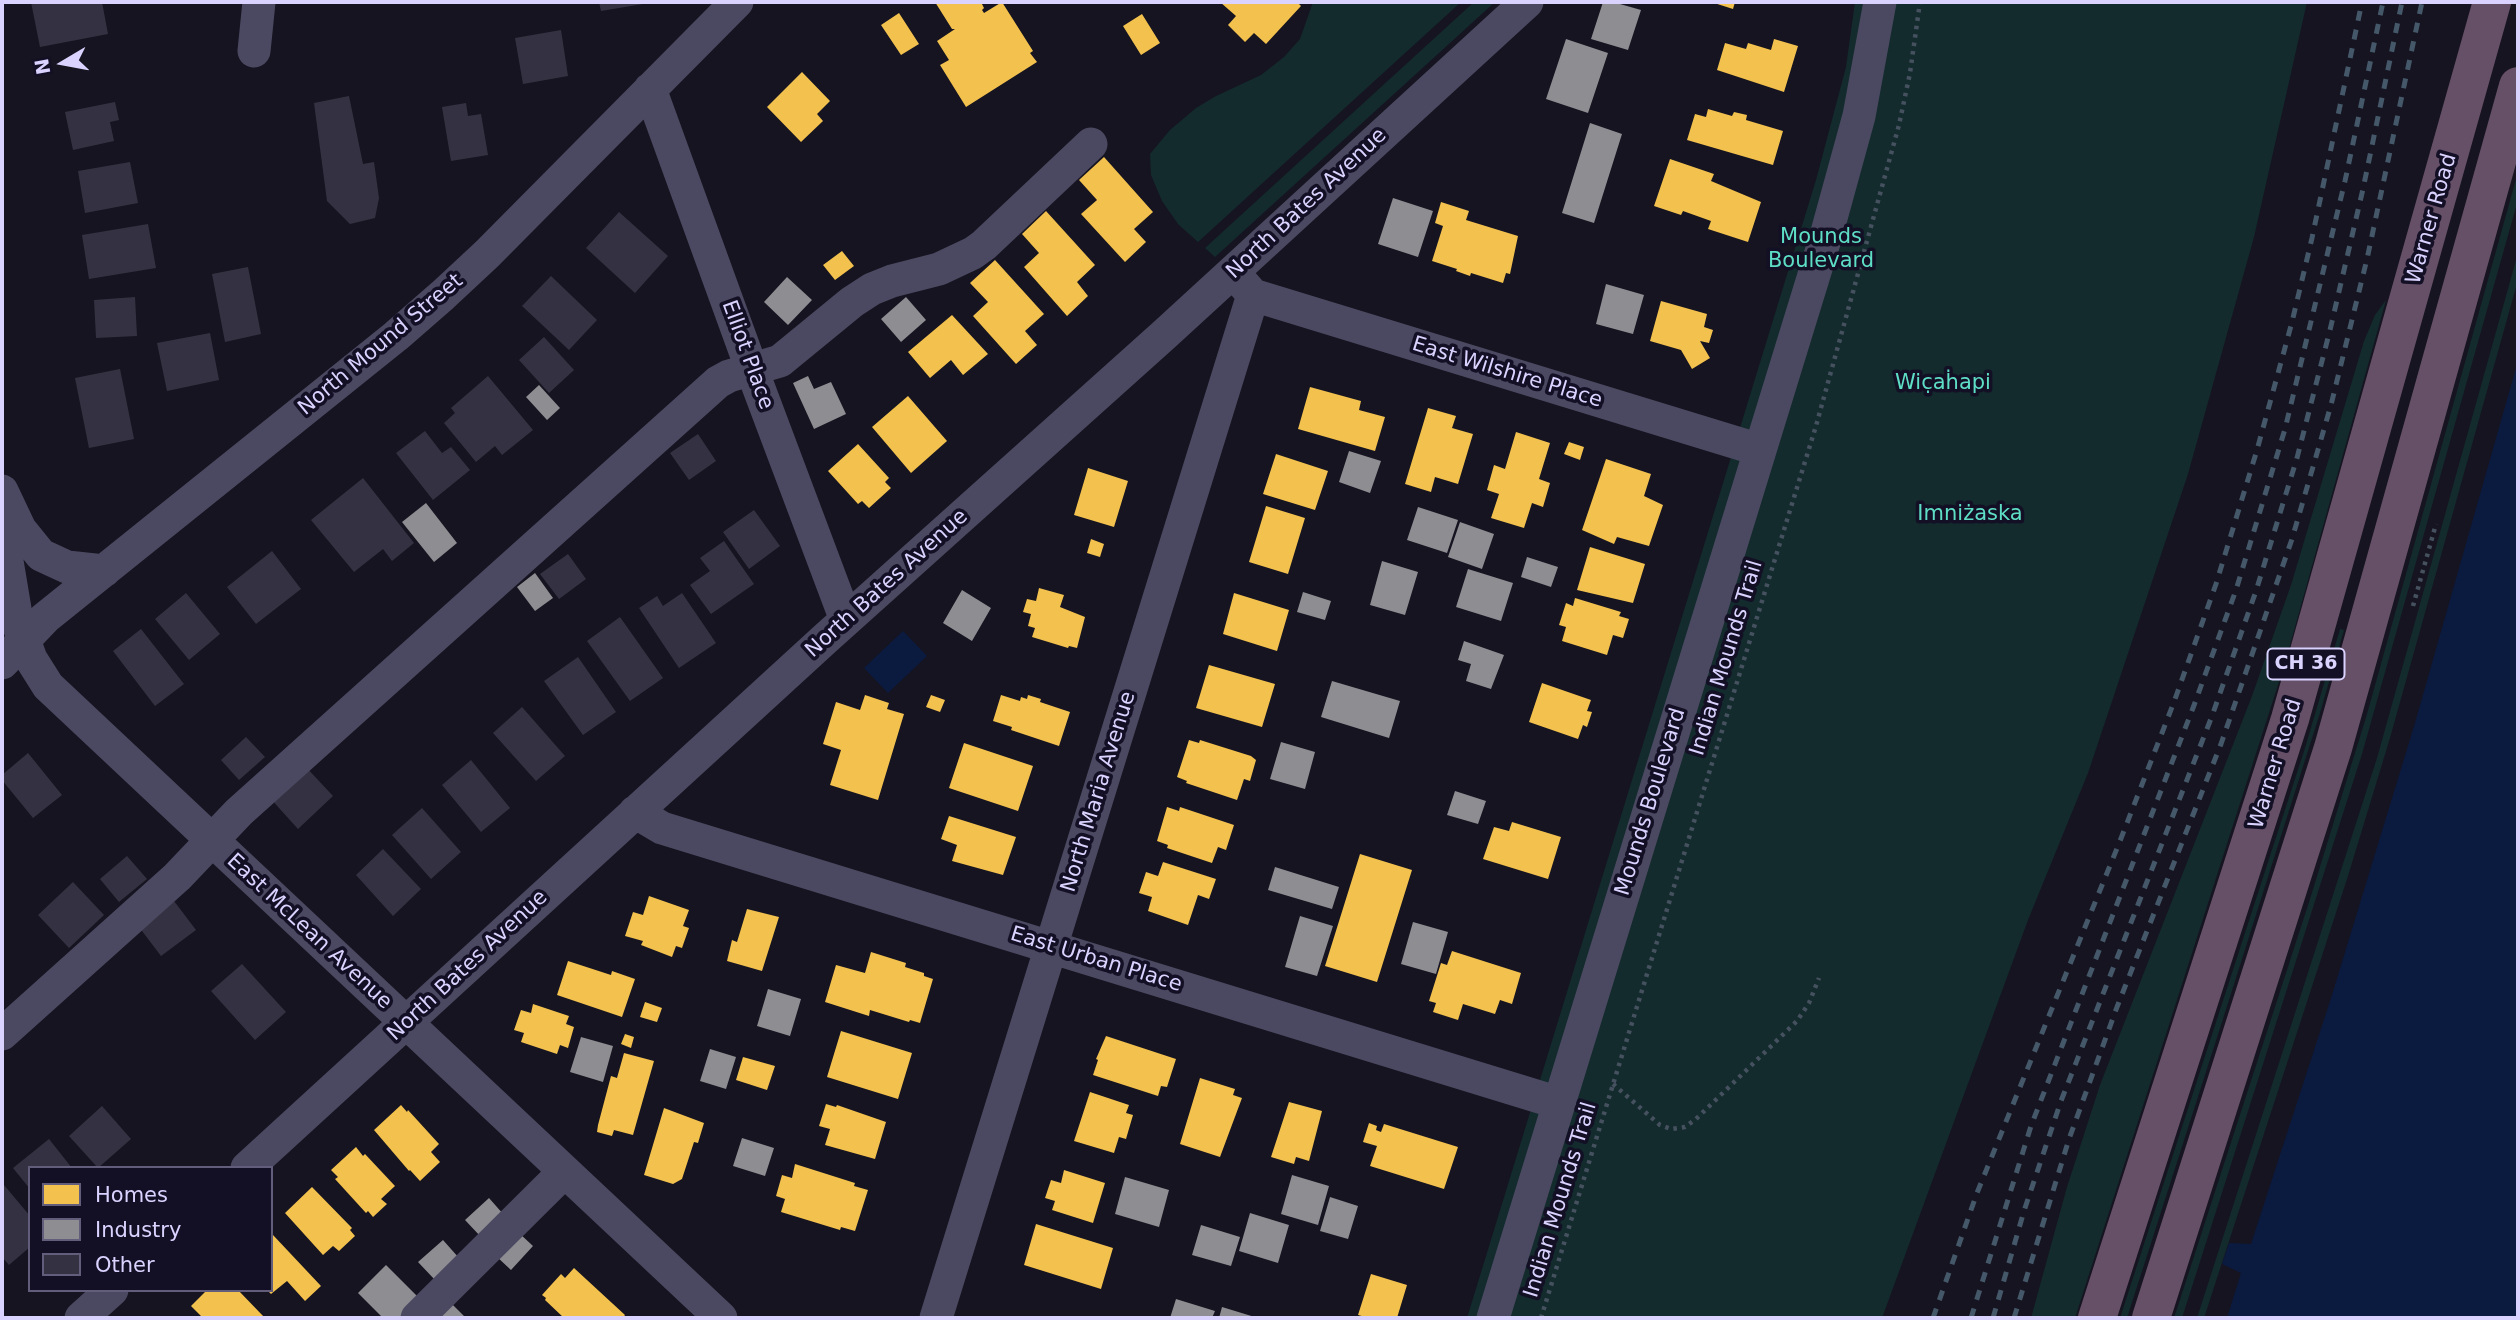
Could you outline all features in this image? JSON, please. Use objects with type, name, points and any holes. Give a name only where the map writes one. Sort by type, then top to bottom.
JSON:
[{"type":"highway","name":"Warner Road","points":[[2097,1318],[2290,719],[2492,2]]},
{"type":"highway","name":"CH 36","points":[[2151,1318],[2333,748],[2518,86]]},
{"type":"street","points":[[254,51],[258,2]]},
{"type":"street","name":"North Mound Street","points":[[13,652],[45,618],[422,314],[487,254],[737,2]]},
{"type":"street","name":"North Bates Avenue","points":[[249,1166],[846,620],[1243,283],[1527,2]]},
{"type":"street","name":"Mounds Boulevard","points":[[1493,1318],[1850,152],[1867,81],[1880,2]]},
{"type":"street","name":"Elliot Place","points":[[650,89],[846,620]]},
{"type":"street","points":[[2,1034],[177,877],[239,812],[718,382],[786,358],[852,302],[872,289],[952,264],[973,253],[1091,144]]},
{"type":"street","name":"East Wilshire Place","points":[[1243,283],[1760,450]]},
{"type":"street","name":"North Maria Avenue","points":[[936,1318],[1051,946],[1243,283]]},
{"type":"street","points":[[2,491],[20,529],[41,555],[67,568],[104,571]]},
{"type":"street","name":"East McLean Avenue","points":[[2,531],[11,597],[13,652],[36,667],[52,690],[721,1318]]},
{"type":"street","name":"East Urban Place","points":[[635,812],[662,828],[1559,1103]]},
{"type":"street","points":[[417,1318],[564,1172]]},
{"type":"street","points":[[81,1318],[110,1292]]},
{"type":"path","name":"Indian Mounds Trail","points":[[1541,1318],[1816,426],[1899,125],[1920,2]]},
{"type":"path","points":[[1613,1084],[1663,1127],[1675,1129],[1689,1124],[1797,1021],[1809,1003],[1819,978]]},
{"type":"green space","points":[[1313,2],[1461,2],[1198,242],[1178,224],[1162,201],[1151,175],[1150,154],[1170,130],[1196,108],[1261,75],[1284,57],[1300,39]]},
{"type":"green space","points":[[1474,2],[1495,2],[1215,257],[1205,248]]},
{"type":"green space","name":"Imniżaska","points":[[1855,2],[2307,2],[2254,237],[2188,474],[2088,773],[2028,920],[1882,1318],[1467,1318],[1816,180],[1846,67]]},
{"type":"green space","points":[[2518,172],[2518,200],[2362,754],[2182,1318],[2174,1318],[2367,714]]},
{"type":"green space","points":[[2518,253],[2518,280],[2390,738],[2348,876],[2204,1318],[2197,1318],[2377,758]]},
{"type":"green space","points":[[2386,300],[2285,663],[2075,1318],[2031,1318],[2067,1187],[2100,1085],[2252,696],[2291,585],[2364,341],[2375,315]]},
{"type":"green space","points":[[2340,629],[2344,630],[2320,713],[2222,1022],[2127,1318],[2120,1318],[2305,748]]},
{"type":"water","points":[[2518,361],[2518,1318],[2227,1318],[2241,1273],[2222,1264],[2229,1243],[2251,1244],[2332,995],[2415,723]]},
{"type":"water","points":[[903,631],[927,656],[888,693],[864,668]]},
{"type":"building: Homes","points":[[935,2],[981,2],[984,13],[1002,2],[1037,62],[966,107],[940,65],[949,60],[937,41],[955,29],[952,29]]},
{"type":"building: Homes","points":[[1220,2],[1297,2],[1301,6],[1266,44],[1254,33],[1245,42],[1228,25],[1236,16]]},
{"type":"building: Homes","points":[[1711,2],[1735,2],[1733,9]]},
{"type":"building: Homes","points":[[899,13],[919,44],[901,55],[881,25]]},
{"type":"building: Homes","points":[[1142,14],[1160,43],[1141,55],[1123,26]]},
{"type":"building: Homes","points":[[1774,39],[1798,46],[1784,92],[1717,70],[1725,43],[1746,49],[1748,43],[1771,50]]},
{"type":"building: Homes","points":[[802,72],[830,101],[817,114],[823,121],[801,142],[767,107]]},
{"type":"building: Homes","points":[[1708,109],[1732,116],[1734,112],[1747,115],[1746,120],[1783,131],[1773,165],[1687,140],[1695,114],[1706,117]]},
{"type":"building: Homes","points":[[1104,157],[1153,212],[1134,229],[1146,242],[1125,262],[1081,214],[1097,200],[1079,180]]},
{"type":"building: Homes","points":[[1670,159],[1714,174],[1711,181],[1761,202],[1748,242],[1708,229],[1711,221],[1683,211],[1681,215],[1654,206]]},
{"type":"building: Homes","points":[[1441,202],[1469,211],[1466,220],[1518,236],[1510,274],[1506,273],[1503,283],[1471,273],[1470,276],[1432,261],[1443,226],[1435,223]]},
{"type":"building: Homes","points":[[1046,211],[1095,265],[1077,282],[1088,296],[1067,316],[1024,267],[1039,253],[1022,234]]},
{"type":"building: Homes","points":[[842,251],[854,266],[835,280],[823,265]]},
{"type":"building: Homes","points":[[995,260],[1044,314],[1025,331],[1037,345],[1016,364],[973,316],[988,302],[970,283]]},
{"type":"building: Homes","points":[[1661,301],[1707,314],[1704,327],[1713,330],[1709,343],[1700,341],[1710,358],[1692,369],[1681,350],[1650,341]]},
{"type":"building: Homes","points":[[952,315],[988,354],[963,375],[951,360],[930,378],[908,352]]},
{"type":"building: Homes","points":[[1310,387],[1361,401],[1359,410],[1385,417],[1375,451],[1298,429]]},
{"type":"building: Homes","points":[[908,396],[947,441],[911,473],[872,427]]},
{"type":"building: Homes","points":[[1428,408],[1456,416],[1452,428],[1473,434],[1458,484],[1435,477],[1431,492],[1405,484]]},
{"type":"building: Homes","points":[[1516,432],[1550,443],[1539,479],[1550,483],[1543,507],[1532,503],[1524,528],[1491,518],[1499,494],[1487,490],[1494,465],[1505,469]]},
{"type":"building: Homes","points":[[1569,442],[1584,447],[1580,460],[1564,454]]},
{"type":"building: Homes","points":[[858,444],[889,478],[885,482],[891,488],[869,508],[862,501],[858,504],[828,471]]},
{"type":"building: Homes","points":[[1276,454],[1328,471],[1315,510],[1263,494]]},
{"type":"building: Homes","points":[[1606,459],[1651,474],[1644,496],[1663,505],[1649,546],[1617,537],[1614,544],[1582,530]]},
{"type":"building: Homes","points":[[1088,468],[1128,481],[1114,527],[1074,515]]},
{"type":"building: Homes","points":[[1266,506],[1305,518],[1288,574],[1249,562]]},
{"type":"building: Homes","points":[[1091,539],[1104,544],[1100,557],[1087,553]]},
{"type":"building: Homes","points":[[1590,547],[1645,564],[1633,603],[1577,590]]},
{"type":"building: Homes","points":[[1039,588],[1064,595],[1060,607],[1085,617],[1077,648],[1068,648],[1032,637],[1035,628],[1028,626],[1031,614],[1023,612],[1027,599],[1036,601]]},
{"type":"building: Homes","points":[[1234,593],[1289,610],[1277,651],[1223,634]]},
{"type":"building: Homes","points":[[1575,598],[1621,612],[1619,616],[1629,619],[1623,638],[1613,635],[1607,655],[1562,641],[1566,627],[1559,625],[1566,603],[1573,606]]},
{"type":"building: Homes","points":[[1209,665],[1275,684],[1262,727],[1196,708]]},
{"type":"building: Homes","points":[[1542,683],[1591,700],[1587,711],[1592,712],[1587,727],[1583,725],[1578,739],[1529,722]]},
{"type":"building: Homes","points":[[865,695],[889,703],[887,709],[904,714],[878,800],[830,785],[841,750],[823,744],[836,702],[860,710]]},
{"type":"building: Homes","points":[[931,695],[945,700],[940,712],[926,707]]},
{"type":"building: Homes","points":[[1001,695],[1020,701],[1021,697],[1027,699],[1028,695],[1070,712],[1059,746],[993,721]]},
{"type":"building: Homes","points":[[1189,740],[1199,743],[1200,740],[1256,760],[1250,781],[1244,779],[1237,800],[1186,783],[1187,781],[1177,777]]},
{"type":"building: Homes","points":[[964,743],[1033,766],[1018,811],[949,788]]},
{"type":"building: Homes","points":[[1167,807],[1179,811],[1180,807],[1234,825],[1226,850],[1218,847],[1212,863],[1167,848],[1168,845],[1157,841]]},
{"type":"building: Homes","points":[[949,816],[1016,837],[1003,875],[952,861],[957,845],[941,839]]},
{"type":"building: Homes","points":[[1512,822],[1561,837],[1548,879],[1483,859],[1494,827],[1509,831]]},
{"type":"building: Homes","points":[[1360,854],[1412,870],[1377,982],[1325,966]]},
{"type":"building: Homes","points":[[1163,862],[1216,879],[1209,899],[1198,895],[1188,925],[1148,911],[1152,897],[1139,893],[1146,872],[1158,876]]},
{"type":"building: Homes","points":[[649,896],[689,910],[683,926],[689,928],[682,948],[676,946],[672,957],[641,945],[643,941],[625,936],[633,912],[643,915]]},
{"type":"building: Homes","points":[[747,909],[779,917],[762,971],[727,961],[732,940],[737,942]]},
{"type":"building: Homes","points":[[1452,951],[1521,973],[1512,1004],[1500,1000],[1495,1014],[1463,1004],[1458,1020],[1433,1012],[1436,1003],[1429,1001],[1441,963],[1447,965]]},
{"type":"building: Homes","points":[[871,952],[906,963],[905,967],[933,979],[920,1023],[870,1010],[869,1016],[825,1002],[836,965],[865,973]]},
{"type":"building: Homes","points":[[568,961],[611,975],[612,971],[635,979],[622,1017],[557,995]]},
{"type":"building: Homes","points":[[645,1002],[662,1008],[657,1022],[640,1017]]},
{"type":"building: Homes","points":[[533,1004],[569,1016],[566,1024],[574,1027],[568,1048],[560,1045],[557,1054],[521,1042],[524,1033],[514,1030],[521,1010],[531,1013]]},
{"type":"building: Homes","points":[[841,1031],[912,1053],[898,1099],[827,1077]]},
{"type":"building: Homes","points":[[625,1034],[634,1037],[631,1048],[621,1044]]},
{"type":"building: Homes","points":[[1106,1036],[1176,1059],[1167,1087],[1161,1086],[1158,1096],[1093,1075],[1098,1060],[1096,1059]]},
{"type":"building: Homes","points":[[624,1053],[654,1061],[633,1135],[614,1130],[612,1136],[597,1132],[598,1125],[611,1076],[617,1078]]},
{"type":"building: Homes","points":[[743,1057],[775,1066],[767,1090],[736,1080]]},
{"type":"building: Homes","points":[[1200,1078],[1235,1089],[1233,1095],[1242,1098],[1220,1157],[1180,1144]]},
{"type":"building: Homes","points":[[1090,1092],[1129,1105],[1126,1113],[1133,1115],[1126,1139],[1119,1137],[1114,1153],[1074,1141]]},
{"type":"building: Homes","points":[[1289,1102],[1322,1111],[1309,1161],[1296,1157],[1294,1164],[1271,1157]]},
{"type":"building: Homes","points":[[826,1104],[837,1105],[886,1122],[875,1159],[825,1145],[830,1129],[819,1126]]},
{"type":"building: Homes","points":[[401,1105],[439,1144],[431,1152],[440,1162],[420,1181],[374,1130]]},
{"type":"building: Homes","points":[[664,1108],[704,1123],[698,1143],[694,1142],[682,1179],[673,1184],[644,1175]]},
{"type":"building: Homes","points":[[1369,1123],[1377,1126],[1376,1130],[1381,1132],[1384,1124],[1458,1147],[1444,1189],[1370,1166],[1377,1146],[1363,1142]]},
{"type":"building: Homes","points":[[356,1147],[395,1186],[381,1199],[387,1204],[373,1217],[368,1211],[366,1213],[335,1179],[338,1177],[331,1170]]},
{"type":"building: Homes","points":[[795,1164],[855,1183],[854,1186],[868,1190],[855,1231],[841,1227],[840,1230],[781,1212],[785,1199],[776,1196],[782,1175],[792,1178]]},
{"type":"building: Homes","points":[[1064,1170],[1105,1183],[1093,1223],[1052,1210],[1055,1201],[1045,1198],[1051,1180],[1061,1183]]},
{"type":"building: Homes","points":[[312,1187],[352,1228],[350,1230],[355,1236],[339,1251],[333,1246],[323,1255],[285,1213]]},
{"type":"building: Homes","points":[[1036,1224],[1113,1248],[1101,1289],[1024,1265]]},
{"type":"building: Homes","points":[[273,1235],[321,1286],[305,1301],[287,1281],[271,1294]]},
{"type":"building: Homes","points":[[574,1268],[625,1315],[623,1318],[564,1318],[545,1300],[542,1295],[561,1274],[565,1278]]},
{"type":"building: Homes","points":[[1371,1274],[1407,1285],[1397,1318],[1369,1318],[1358,1315]]},
{"type":"building: Homes","points":[[205,1292],[240,1292],[265,1318],[203,1318],[191,1306]]},
{"type":"building: Industry","points":[[1603,2],[1641,10],[1628,50],[1591,39]]},
{"type":"building: Industry","points":[[1566,39],[1608,53],[1588,113],[1546,99]]},
{"type":"building: Industry","points":[[1590,123],[1622,134],[1594,223],[1562,213]]},
{"type":"building: Industry","points":[[1393,198],[1433,211],[1418,257],[1378,244]]},
{"type":"building: Industry","points":[[787,277],[812,300],[788,325],[764,302]]},
{"type":"building: Industry","points":[[1606,284],[1644,295],[1633,334],[1596,324]]},
{"type":"building: Industry","points":[[906,297],[926,320],[901,342],[881,319]]},
{"type":"building: Industry","points":[[808,376],[814,389],[831,382],[846,414],[814,429],[793,383]]},
{"type":"building: Industry","points":[[539,385],[560,408],[547,420],[526,397]]},
{"type":"building: Industry","points":[[1349,451],[1381,461],[1370,493],[1339,482]]},
{"type":"building: Industry","points":[[426,503],[457,543],[434,562],[402,522]]},
{"type":"building: Industry","points":[[1418,507],[1458,520],[1447,553],[1407,540]]},
{"type":"building: Industry","points":[[1460,522],[1494,534],[1482,569],[1448,557]]},
{"type":"building: Industry","points":[[1527,557],[1558,567],[1551,587],[1521,577]]},
{"type":"building: Industry","points":[[1382,561],[1418,572],[1405,615],[1370,605]]},
{"type":"building: Industry","points":[[1468,569],[1513,583],[1501,621],[1456,607]]},
{"type":"building: Industry","points":[[535,573],[553,598],[535,611],[517,587]]},
{"type":"building: Industry","points":[[962,590],[991,608],[972,641],[943,623]]},
{"type":"building: Industry","points":[[1303,592],[1331,601],[1325,620],[1297,612]]},
{"type":"building: Industry","points":[[1464,641],[1504,655],[1491,689],[1466,681],[1471,664],[1458,660]]},
{"type":"building: Industry","points":[[1332,681],[1400,701],[1389,738],[1321,717]]},
{"type":"building: Industry","points":[[1281,742],[1315,752],[1305,789],[1270,779]]},
{"type":"building: Industry","points":[[1455,791],[1486,801],[1478,824],[1447,815]]},
{"type":"building: Industry","points":[[1275,867],[1339,887],[1332,909],[1268,890]]},
{"type":"building: Industry","points":[[1300,916],[1333,926],[1317,976],[1285,967]]},
{"type":"building: Industry","points":[[1413,922],[1448,932],[1436,974],[1401,964]]},
{"type":"building: Industry","points":[[768,989],[801,999],[790,1036],[757,1026]]},
{"type":"building: Industry","points":[[581,1037],[613,1046],[603,1082],[570,1072]]},
{"type":"building: Industry","points":[[710,1049],[736,1057],[726,1089],[700,1081]]},
{"type":"building: Industry","points":[[742,1138],[774,1148],[765,1176],[733,1166]]},
{"type":"building: Industry","points":[[1292,1175],[1329,1186],[1318,1225],[1281,1214]]},
{"type":"building: Industry","points":[[1125,1177],[1169,1190],[1159,1227],[1115,1214]]},
{"type":"building: Industry","points":[[1330,1197],[1358,1206],[1348,1239],[1320,1231]]},
{"type":"building: Industry","points":[[489,1198],[504,1215],[481,1237],[465,1220]]},
{"type":"building: Industry","points":[[1250,1213],[1289,1225],[1278,1263],[1239,1251]]},
{"type":"building: Industry","points":[[1201,1225],[1240,1237],[1231,1266],[1192,1255]]},
{"type":"building: Industry","points":[[519,1233],[533,1246],[511,1270],[496,1256]]},
{"type":"building: Industry","points":[[443,1240],[459,1258],[435,1280],[418,1262]]},
{"type":"building: Industry","points":[[386,1265],[421,1300],[402,1318],[383,1318],[358,1293]]},
{"type":"building: Industry","points":[[1176,1299],[1215,1311],[1212,1318],[1170,1318]]},
{"type":"building: Industry","points":[[451,1303],[466,1318],[435,1318]]},
{"type":"building: Industry","points":[[1222,1307],[1258,1318],[1219,1318]]},
{"type":"building: Other","points":[[31,2],[102,2],[108,34],[40,47]]},
{"type":"building: Other","points":[[599,2],[649,2],[649,3],[601,11]]},
{"type":"building: Other","points":[[561,30],[568,76],[523,84],[515,38]]},
{"type":"building: Other","points":[[349,96],[363,164],[374,162],[379,198],[375,218],[350,224],[327,201],[314,103]]},
{"type":"building: Other","points":[[115,102],[119,120],[110,122],[114,141],[73,150],[65,112]]},
{"type":"building: Other","points":[[466,103],[468,116],[481,114],[488,155],[451,161],[442,107]]},
{"type":"building: Other","points":[[130,162],[138,203],[85,213],[78,171]]},
{"type":"building: Other","points":[[619,212],[668,256],[635,293],[586,248]]},
{"type":"building: Other","points":[[148,224],[156,268],[89,279],[82,235]]},
{"type":"building: Other","points":[[248,267],[261,334],[225,342],[212,274]]},
{"type":"building: Other","points":[[551,276],[597,320],[569,350],[522,306]]},
{"type":"building: Other","points":[[135,297],[137,336],[96,338],[94,300]]},
{"type":"building: Other","points":[[210,333],[219,380],[167,391],[157,343]]},
{"type":"building: Other","points":[[544,337],[574,370],[549,393],[519,360]]},
{"type":"building: Other","points":[[120,369],[134,439],[89,448],[75,378]]},
{"type":"building: Other","points":[[488,376],[533,430],[502,455],[495,446],[476,462],[444,423],[455,413],[451,408]]},
{"type":"building: Other","points":[[425,431],[442,453],[451,447],[470,470],[433,500],[396,453]]},
{"type":"building: Other","points":[[698,434],[716,461],[689,480],[670,453]]},
{"type":"building: Other","points":[[363,478],[414,543],[392,561],[383,549],[354,572],[311,520]]},
{"type":"building: Other","points":[[754,510],[780,546],[749,569],[723,532]]},
{"type":"building: Other","points":[[724,541],[754,584],[711,614],[690,585],[710,571],[700,558]]},
{"type":"building: Other","points":[[272,551],[301,589],[256,624],[227,587]]},
{"type":"building: Other","points":[[568,554],[586,579],[559,599],[540,574]]},
{"type":"building: Other","points":[[186,593],[220,634],[189,660],[155,619]]},
{"type":"building: Other","points":[[682,593],[716,643],[679,668],[639,608],[657,596],[663,606]]},
{"type":"building: Other","points":[[620,617],[663,678],[630,701],[587,641]]},
{"type":"building: Other","points":[[141,629],[184,684],[155,706],[113,651]]},
{"type":"building: Other","points":[[578,657],[616,712],[583,735],[544,681]]},
{"type":"building: Other","points":[[522,707],[565,756],[536,781],[493,733]]},
{"type":"building: Other","points":[[246,737],[265,757],[239,780],[221,760]]},
{"type":"building: Other","points":[[28,753],[62,795],[33,818],[2,780],[2,775]]},
{"type":"building: Other","points":[[471,760],[510,808],[481,832],[442,785]]},
{"type":"building: Other","points":[[305,766],[333,796],[298,829],[270,798]]},
{"type":"building: Other","points":[[422,808],[461,852],[431,879],[392,835]]},
{"type":"building: Other","points":[[383,849],[421,889],[393,916],[356,875]]},
{"type":"building: Other","points":[[127,856],[147,879],[119,902],[100,879]]},
{"type":"building: Other","points":[[73,882],[104,915],[69,948],[38,915]]},
{"type":"building: Other","points":[[174,901],[196,930],[161,956],[139,927]]},
{"type":"building: Other","points":[[242,964],[286,1012],[255,1040],[211,991]]},
{"type":"building: Other","points":[[102,1106],[131,1139],[100,1166],[96,1166],[69,1136]]},
{"type":"building: Other","points":[[49,1139],[70,1166],[28,1166],[28,1187],[13,1168]]},
{"type":"building: Other","points":[[4,1185],[28,1214],[28,1249],[9,1265],[2,1257]]},
{"type":"railway","points":[[1933,1318],[1977,1193],[2120,841],[2216,584],[2292,322],[2362,2]]},
{"type":"railway","points":[[1971,1318],[2031,1126],[2236,590],[2285,429],[2345,181],[2383,2]]},
{"type":"railway","points":[[1993,1318],[2024,1211],[2061,1101],[2212,716],[2256,591],[2297,458],[2330,330],[2402,2]]},
{"type":"railway","points":[[2014,1318],[2069,1139],[2117,1007],[2221,744],[2292,539],[2331,405],[2367,259],[2422,2]]},
{"type":"park label","name":"Wic̣aḣapi","points":[[1943,384]]}]
